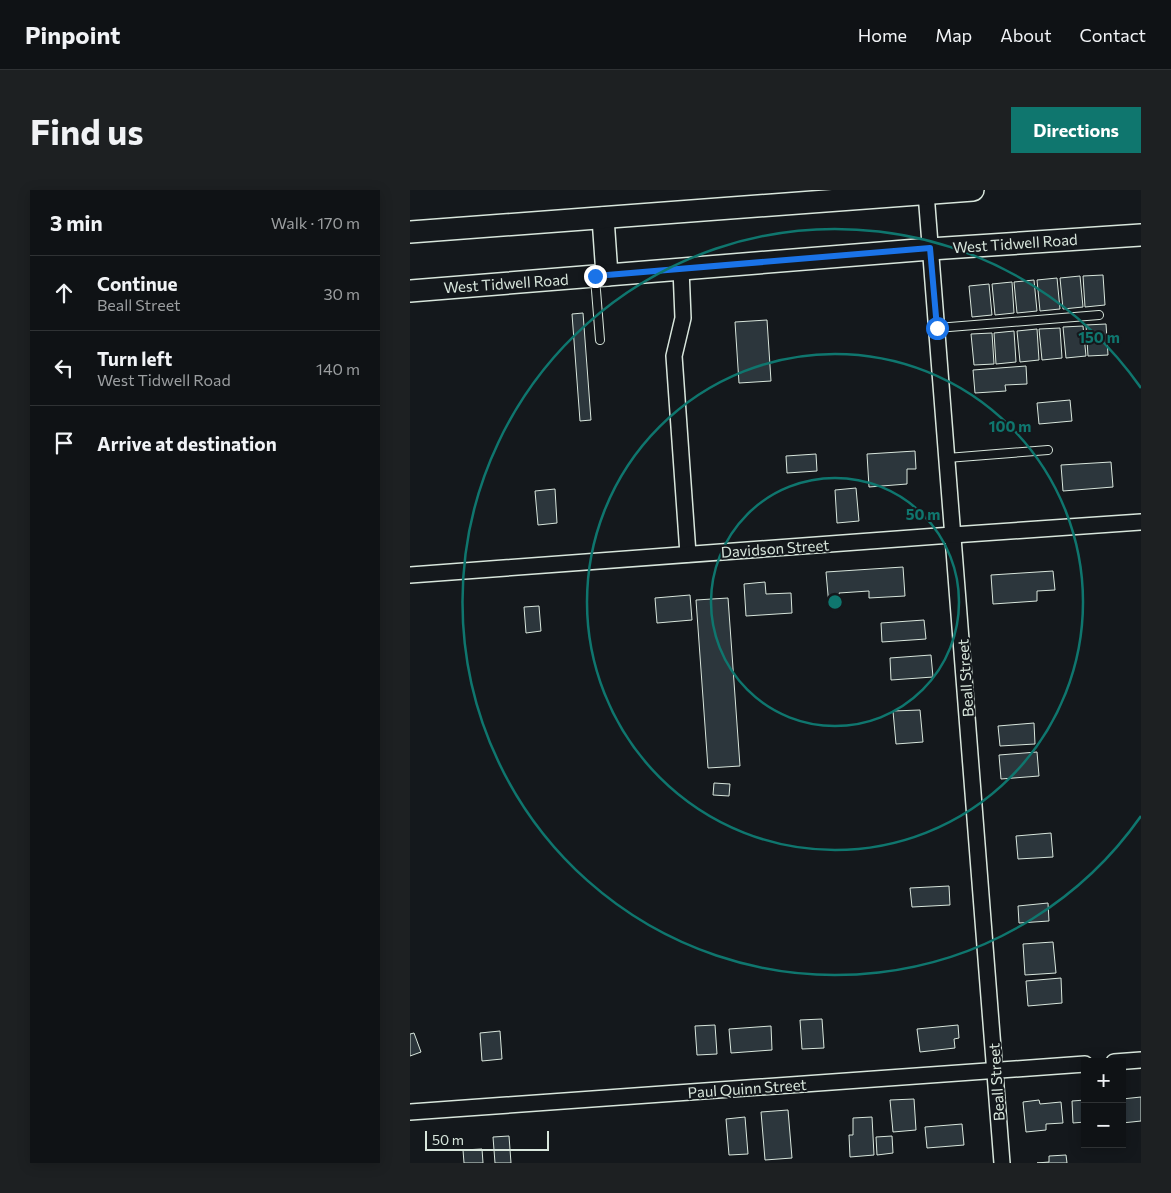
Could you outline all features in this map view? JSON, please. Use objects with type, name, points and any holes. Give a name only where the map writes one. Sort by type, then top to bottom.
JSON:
[{"type":"main road","points":[[410,232],[973,190]]},
{"type":"main road","points":[[601,276],[603,218]]},
{"type":"main road","name":"West Tidwell Road","points":[[410,291],[930,248],[1141,235]]},
{"type":"street","name":"Beall Street","points":[[926,193],[1002,1163]]},
{"type":"street","points":[[681,270],[683,318],[674,356],[688,554]]},
{"type":"street","name":"Davidson Street","points":[[410,575],[1141,522]]},
{"type":"street","points":[[1126,1061],[1141,1060]]},
{"type":"street","name":"Paul Quinn Street","points":[[410,1112],[1081,1064]]},
{"type":"lane","points":[[600,340],[601,276]]},
{"type":"lane","points":[[937,328],[1099,315]]},
{"type":"lane","points":[[947,458],[1048,450]]},
{"type":"building","points":[[1103,275],[1105,305],[1085,307],[1083,276]]},
{"type":"building","points":[[1080,276],[1083,307],[1063,309],[1060,278]]},
{"type":"building","points":[[1057,278],[1060,309],[1040,311],[1037,280]]},
{"type":"building","points":[[1034,280],[1037,311],[1017,313],[1014,282]]},
{"type":"building","points":[[1012,282],[1014,313],[995,315],[992,284]]},
{"type":"building","points":[[989,284],[992,315],[972,317],[969,286]]},
{"type":"building","points":[[583,313],[591,420],[580,421],[572,314]]},
{"type":"building","points":[[767,320],[771,381],[739,383],[735,322]]},
{"type":"building","points":[[1106,324],[1108,355],[1088,356],[1086,325]]},
{"type":"building","points":[[1083,326],[1086,356],[1066,358],[1063,327]]},
{"type":"building","points":[[1060,328],[1062,358],[1042,360],[1039,329]]},
{"type":"building","points":[[1037,329],[1039,360],[1020,362],[1017,331]]},
{"type":"building","points":[[1014,331],[1016,362],[996,364],[994,333]]},
{"type":"building","points":[[992,333],[994,364],[974,365],[971,334]]},
{"type":"building","points":[[1026,366],[1027,384],[1005,385],[1006,391],[975,393],[973,370]]},
{"type":"building","points":[[1070,400],[1072,421],[1039,424],[1037,403]]},
{"type":"building","points":[[915,451],[916,469],[907,469],[907,484],[869,487],[867,454]]},
{"type":"building","points":[[816,454],[817,471],[787,473],[786,456]]},
{"type":"building","points":[[1111,462],[1113,487],[1063,491],[1061,465]]},
{"type":"building","points":[[856,488],[859,521],[837,523],[835,490]]},
{"type":"building","points":[[555,489],[557,523],[538,525],[535,491]]},
{"type":"building","points":[[903,567],[905,596],[869,598],[869,591],[839,593],[840,605],[829,606],[826,572]]},
{"type":"building","points":[[1053,571],[1055,590],[1037,591],[1037,601],[993,604],[991,575]]},
{"type":"building","points":[[765,582],[766,594],[791,593],[792,613],[746,616],[744,584]]},
{"type":"building","points":[[690,595],[692,620],[657,623],[655,598]]},
{"type":"building","points":[[728,598],[740,766],[708,768],[696,600]]},
{"type":"building","points":[[539,606],[541,631],[526,633],[524,607]]},
{"type":"building","points":[[924,620],[926,639],[882,642],[881,623]]},
{"type":"building","points":[[931,655],[933,677],[891,680],[890,658]]},
{"type":"building","points":[[920,710],[923,742],[896,744],[893,711]]},
{"type":"building","points":[[1034,723],[1035,744],[1000,746],[998,726]]},
{"type":"building","points":[[1037,752],[1039,776],[1001,779],[999,755]]},
{"type":"building","points":[[714,783],[730,784],[729,796],[713,795]]},
{"type":"building","points":[[1051,833],[1053,857],[1018,859],[1016,836]]},
{"type":"building","points":[[949,886],[950,905],[912,907],[910,888]]},
{"type":"building","points":[[1048,903],[1049,921],[1019,923],[1018,906]]},
{"type":"building","points":[[1053,942],[1056,973],[1025,975],[1023,944]]},
{"type":"building","points":[[1061,978],[1062,1003],[1028,1006],[1026,981]]},
{"type":"building","points":[[822,1019],[824,1048],[802,1049],[800,1020]]},
{"type":"building","points":[[715,1025],[717,1054],[697,1055],[695,1026]]},
{"type":"building","points":[[958,1025],[959,1038],[954,1039],[955,1048],[920,1052],[917,1029]]},
{"type":"building","points":[[771,1026],[772,1050],[731,1053],[729,1029]]},
{"type":"building","points":[[500,1031],[502,1059],[482,1061],[480,1033]]},
{"type":"building","points":[[414,1033],[421,1052],[410,1056],[410,1034]]},
{"type":"building","points":[[1141,1097],[1141,1121],[1126,1123],[1126,1099]]},
{"type":"building","points":[[914,1099],[916,1130],[893,1132],[890,1100]]},
{"type":"building","points":[[1039,1100],[1040,1104],[1061,1102],[1063,1123],[1046,1124],[1046,1130],[1026,1132],[1023,1102]]},
{"type":"building","points":[[1081,1100],[1081,1122],[1073,1123],[1072,1101]]},
{"type":"building","points":[[788,1110],[792,1158],[765,1160],[761,1112]]},
{"type":"building","points":[[745,1117],[748,1154],[729,1155],[726,1119]]},
{"type":"building","points":[[872,1117],[874,1155],[850,1157],[849,1135],[853,1135],[853,1118]]},
{"type":"building","points":[[962,1124],[964,1145],[927,1148],[925,1127]]},
{"type":"building","points":[[509,1136],[511,1163],[495,1163],[493,1137]]},
{"type":"building","points":[[892,1136],[893,1153],[877,1155],[876,1137]]},
{"type":"building","points":[[482,1149],[483,1163],[464,1163],[463,1150]]},
{"type":"building","points":[[1066,1155],[1067,1163],[1037,1163],[1049,1162],[1049,1156]]},
{"type":"route","points":[[595,276],[930,248],[937,328]]}]
